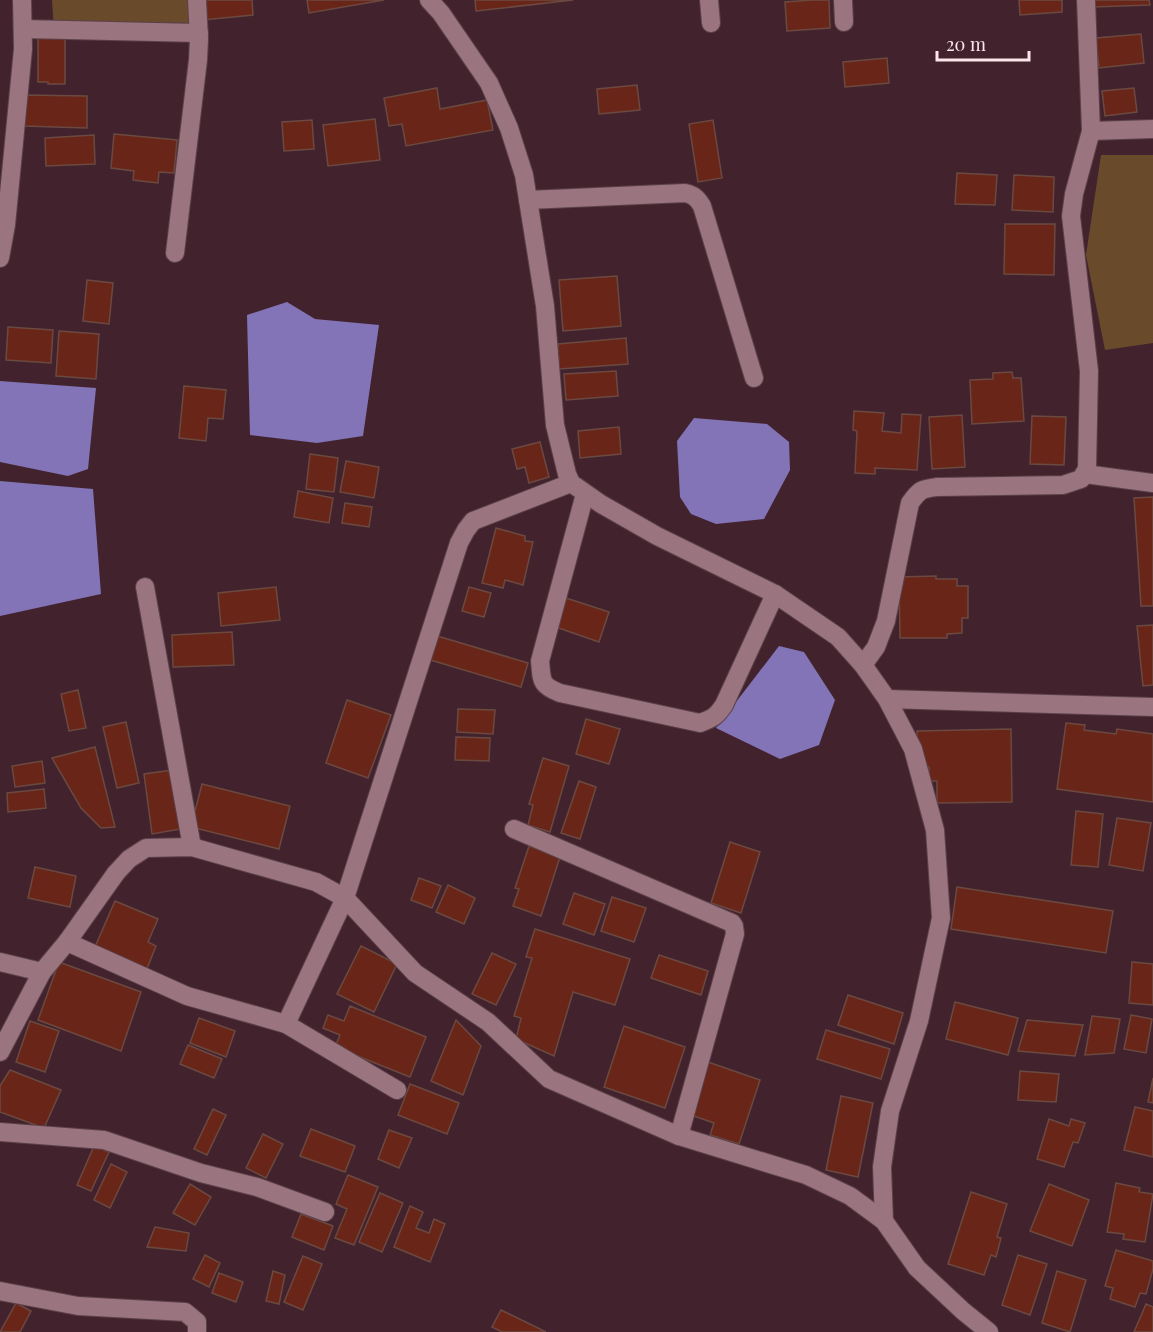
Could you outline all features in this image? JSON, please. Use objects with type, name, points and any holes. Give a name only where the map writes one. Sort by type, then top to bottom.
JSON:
[{"type":"street","points":[[0,258],[23,50],[22,0]]},
{"type":"street","points":[[175,253],[196,78],[199,33],[197,0]]},
{"type":"street","points":[[429,0],[441,13],[489,83],[509,128],[524,175],[545,306],[555,425],[567,474],[578,488],[657,536],[775,594],[838,638],[863,665],[887,699],[913,749],[935,830],[940,918],[920,1021],[890,1112],[882,1167],[884,1221]]},
{"type":"street","points":[[709,0],[711,23]]},
{"type":"street","points":[[843,0],[844,22]]},
{"type":"street","points":[[863,665],[876,647],[886,621],[910,503],[915,495],[923,489],[937,487],[1063,485],[1081,479],[1087,469],[1089,371],[1071,216],[1074,194],[1091,131],[1086,0]]},
{"type":"street","points":[[23,30],[199,33]]},
{"type":"street","points":[[1091,131],[1153,129]]},
{"type":"street","points":[[528,200],[685,194],[697,198],[702,206],[754,378]]},
{"type":"street","points":[[1085,474],[1153,483]]},
{"type":"street","points":[[578,488],[540,661],[541,677],[548,688],[560,693],[700,723],[711,719],[717,716],[724,705],[775,594]]},
{"type":"street","points":[[286,1024],[345,898],[459,543],[466,530],[473,521],[578,488]]},
{"type":"street","points":[[145,587],[192,847]]},
{"type":"street","points":[[887,699],[1153,707]]},
{"type":"street","points":[[514,829],[732,923],[734,926],[735,934],[679,1136]]},
{"type":"street","points":[[0,1052],[42,972],[67,942],[116,873],[129,859],[146,848],[192,847],[316,882],[345,898],[415,973],[488,1022],[549,1079],[679,1136],[806,1176],[850,1196],[884,1221],[917,1268],[988,1332]]},
{"type":"street","points":[[67,942],[187,996],[286,1024],[397,1090]]},
{"type":"street","points":[[0,962],[42,972]]},
{"type":"street","points":[[0,1132],[104,1140],[201,1173],[257,1187],[325,1212]]},
{"type":"street","points":[[0,1291],[78,1306],[185,1312],[197,1322],[197,1332]]},
{"type":"shaded area","points":[[52,0],[190,0],[195,31],[54,31]]},
{"type":"shaded area","points":[[1101,155],[1153,155],[1153,343],[1105,350],[1086,255]]},
{"type":"shaded area","points":[[287,302],[315,319],[379,325],[363,436],[317,443],[250,435],[247,315]]},
{"type":"shaded area","points":[[0,381],[96,388],[88,469],[68,476],[0,462]]},
{"type":"shaded area","points":[[694,418],[767,424],[789,442],[790,470],[764,519],[716,524],[691,514],[680,497],[677,441]]},
{"type":"shaded area","points":[[0,481],[93,489],[101,594],[0,616]]},
{"type":"shaded area","points":[[779,646],[804,652],[835,700],[819,745],[780,759],[716,728]]},
{"type":"building","points":[[201,0],[252,0],[253,15],[203,20]]},
{"type":"building","points":[[307,0],[384,0],[309,13]]},
{"type":"building","points":[[475,0],[573,0],[476,11]]},
{"type":"building","points":[[829,0],[830,28],[787,31],[785,2]]},
{"type":"building","points":[[1019,0],[1062,0],[1062,12],[1020,15]]},
{"type":"building","points":[[1093,0],[1149,0],[1150,5],[1093,7]]},
{"type":"building","points":[[1141,34],[1144,63],[1099,68],[1096,38]]},
{"type":"building","points":[[38,38],[65,38],[65,84],[38,82]]},
{"type":"building","points":[[887,58],[889,83],[845,87],[843,62]]},
{"type":"building","points":[[637,85],[640,110],[599,114],[597,89]]},
{"type":"building","points":[[437,88],[440,109],[487,100],[493,130],[406,146],[402,124],[389,126],[384,98]]},
{"type":"building","points":[[1134,88],[1137,112],[1105,116],[1102,91]]},
{"type":"building","points":[[25,95],[87,96],[87,128],[24,126]]},
{"type":"building","points":[[375,119],[380,160],[328,166],[323,125]]},
{"type":"building","points":[[312,120],[314,149],[284,151],[282,122]]},
{"type":"building","points":[[713,120],[722,178],[698,182],[689,124]]},
{"type":"building","points":[[114,134],[177,140],[174,173],[159,172],[158,183],[133,180],[134,171],[111,168]]},
{"type":"building","points":[[94,135],[95,164],[46,166],[45,138]]},
{"type":"building","points":[[957,173],[997,175],[995,205],[955,204]]},
{"type":"building","points":[[1014,175],[1054,177],[1053,212],[1012,210]]},
{"type":"building","points":[[1005,224],[1055,224],[1054,275],[1004,274]]},
{"type":"building","points":[[617,276],[621,326],[563,331],[559,280]]},
{"type":"building","points":[[87,280],[113,283],[109,324],[83,321]]},
{"type":"building","points":[[8,327],[53,330],[51,363],[6,360]]},
{"type":"building","points":[[59,331],[99,334],[96,379],[56,376]]},
{"type":"building","points":[[626,338],[628,364],[559,369],[558,344]]},
{"type":"building","points":[[616,371],[618,396],[566,400],[564,374]]},
{"type":"building","points":[[1012,372],[1013,378],[1021,378],[1024,421],[972,424],[970,380],[993,379],[993,373]]},
{"type":"building","points":[[184,386],[226,390],[223,419],[208,418],[206,441],[179,438]]},
{"type":"building","points":[[854,411],[884,413],[882,431],[901,433],[902,414],[921,415],[917,470],[875,468],[875,474],[855,473],[857,431],[853,430]]},
{"type":"building","points":[[962,415],[965,467],[932,469],[929,417]]},
{"type":"building","points":[[1032,416],[1066,417],[1064,465],[1030,464]]},
{"type":"building","points":[[619,427],[621,454],[580,458],[578,431]]},
{"type":"building","points":[[540,442],[549,477],[529,483],[525,467],[517,469],[512,449]]},
{"type":"building","points":[[310,454],[338,458],[334,492],[306,489]]},
{"type":"building","points":[[346,461],[379,467],[374,498],[340,492]]},
{"type":"building","points":[[298,491],[333,498],[329,523],[294,517]]},
{"type":"building","points":[[1153,497],[1153,606],[1141,606],[1134,498]]},
{"type":"building","points":[[345,503],[372,507],[369,527],[342,523]]},
{"type":"building","points":[[496,528],[525,536],[525,541],[533,542],[523,585],[505,580],[503,588],[482,583]]},
{"type":"building","points":[[936,576],[936,579],[957,579],[957,586],[968,586],[968,618],[962,618],[962,633],[947,634],[947,638],[900,638],[899,577]]},
{"type":"building","points":[[276,587],[280,620],[221,626],[218,593]]},
{"type":"building","points":[[469,587],[491,593],[484,617],[462,611]]},
{"type":"building","points":[[563,597],[609,612],[599,642],[553,626]]},
{"type":"building","points":[[1153,625],[1153,685],[1143,686],[1137,626]]},
{"type":"building","points":[[232,632],[234,665],[173,667],[172,635]]},
{"type":"building","points":[[434,635],[528,663],[521,687],[427,659]]},
{"type":"building","points":[[78,690],[86,728],[69,731],[61,694]]},
{"type":"building","points":[[347,700],[391,715],[368,778],[326,763]]},
{"type":"building","points":[[458,709],[495,710],[493,734],[457,732]]},
{"type":"building","points":[[586,719],[620,729],[609,764],[576,754]]},
{"type":"building","points":[[126,722],[139,783],[117,788],[103,727]]},
{"type":"building","points":[[1066,723],[1085,725],[1084,730],[1116,734],[1117,729],[1153,734],[1153,802],[1057,789]]},
{"type":"building","points":[[1011,729],[1012,802],[937,803],[937,781],[929,781],[929,767],[923,767],[917,752],[917,731]]},
{"type":"building","points":[[456,737],[490,738],[489,761],[455,760]]},
{"type":"building","points":[[95,747],[115,827],[101,828],[81,808],[52,758]]},
{"type":"building","points":[[543,758],[569,766],[550,832],[528,825],[533,805],[529,804]]},
{"type":"building","points":[[42,761],[45,783],[15,787],[12,766]]},
{"type":"building","points":[[172,770],[181,829],[152,834],[144,774]]},
{"type":"building","points":[[579,781],[596,787],[580,839],[561,833]]},
{"type":"building","points":[[202,784],[290,806],[279,849],[191,827]]},
{"type":"building","points":[[44,789],[46,808],[8,812],[7,793]]},
{"type":"building","points":[[1076,811],[1103,814],[1098,867],[1071,865]]},
{"type":"building","points":[[1117,818],[1151,823],[1143,871],[1109,865]]},
{"type":"building","points":[[730,842],[760,852],[741,913],[711,903]]},
{"type":"building","points":[[529,846],[560,857],[541,916],[513,906],[519,889],[515,888]]},
{"type":"building","points":[[35,867],[76,876],[70,907],[28,898]]},
{"type":"building","points":[[419,878],[441,886],[432,908],[411,900]]},
{"type":"building","points":[[448,885],[475,898],[464,924],[436,912]]},
{"type":"building","points":[[957,887],[1113,911],[1106,953],[951,929]]},
{"type":"building","points":[[574,893],[605,904],[594,935],[563,924]]},
{"type":"building","points":[[612,897],[646,908],[634,942],[601,931]]},
{"type":"building","points":[[115,901],[158,919],[148,942],[156,946],[146,971],[94,949]]},
{"type":"building","points":[[535,929],[630,959],[615,1005],[573,992],[554,1056],[516,1039],[521,1018],[514,1016],[532,958],[526,957]]},
{"type":"building","points":[[361,946],[397,964],[374,1012],[337,994]]},
{"type":"building","points":[[492,953],[516,964],[496,1005],[472,994]]},
{"type":"building","points":[[659,955],[708,971],[701,995],[651,978]]},
{"type":"building","points":[[59,962],[141,992],[121,1051],[38,1020]]},
{"type":"building","points":[[1132,962],[1153,964],[1153,1005],[1129,1003]]},
{"type":"building","points":[[848,995],[903,1013],[894,1044],[838,1025]]},
{"type":"building","points":[[955,1002],[1018,1018],[1008,1055],[946,1039]]},
{"type":"building","points":[[350,1006],[426,1037],[410,1077],[335,1047],[340,1035],[323,1028],[328,1015],[344,1021]]},
{"type":"building","points":[[1131,1015],[1152,1019],[1146,1053],[1124,1049]]},
{"type":"building","points":[[1092,1016],[1120,1019],[1114,1053],[1085,1055]]},
{"type":"building","points":[[199,1018],[235,1031],[226,1057],[190,1043]]},
{"type":"building","points":[[456,1020],[481,1046],[463,1095],[431,1081]]},
{"type":"building","points":[[1027,1020],[1083,1025],[1075,1056],[1018,1051]]},
{"type":"building","points":[[30,1021],[59,1031],[45,1072],[16,1062]]},
{"type":"building","points":[[624,1026],[685,1047],[665,1108],[604,1087]]},
{"type":"building","points":[[826,1030],[890,1049],[881,1079],[817,1059]]},
{"type":"building","points":[[188,1045],[222,1059],[214,1078],[180,1064]]},
{"type":"building","points":[[708,1062],[760,1080],[739,1144],[710,1135],[714,1123],[691,1115]]},
{"type":"building","points":[[10,1070],[61,1090],[44,1128],[0,1112],[0,1086]]},
{"type":"building","points":[[1020,1071],[1059,1074],[1056,1102],[1018,1100]]},
{"type":"building","points":[[1153,1078],[1153,1103],[1148,1102]]},
{"type":"building","points":[[410,1084],[459,1103],[447,1134],[398,1115]]},
{"type":"building","points":[[841,1096],[873,1103],[858,1177],[826,1170]]},
{"type":"building","points":[[1135,1107],[1153,1111],[1153,1157],[1124,1150]]},
{"type":"building","points":[[213,1109],[226,1115],[207,1155],[194,1149]]},
{"type":"building","points":[[1049,1119],[1069,1126],[1071,1119],[1085,1123],[1078,1143],[1073,1142],[1064,1167],[1037,1159]]},
{"type":"building","points":[[311,1129],[355,1146],[345,1172],[300,1156]]},
{"type":"building","points":[[389,1130],[412,1138],[399,1168],[378,1159]]},
{"type":"building","points":[[263,1134],[283,1144],[266,1178],[246,1168]]},
{"type":"building","points":[[94,1146],[109,1152],[91,1191],[77,1185]]},
{"type":"building","points":[[111,1164],[127,1172],[110,1208],[94,1200]]},
{"type":"building","points":[[348,1175],[378,1187],[354,1245],[335,1238],[347,1209],[336,1204]]},
{"type":"building","points":[[1116,1183],[1140,1188],[1139,1192],[1153,1194],[1145,1242],[1123,1239],[1124,1234],[1107,1232]]},
{"type":"building","points":[[190,1184],[211,1197],[195,1225],[173,1213]]},
{"type":"building","points":[[1049,1184],[1089,1200],[1072,1246],[1030,1231]]},
{"type":"building","points":[[971,1192],[1007,1204],[997,1237],[1001,1238],[996,1257],[991,1255],[984,1275],[948,1264]]},
{"type":"building","points":[[380,1193],[403,1203],[382,1252],[359,1242]]},
{"type":"building","points":[[410,1206],[423,1212],[416,1228],[429,1233],[434,1219],[445,1224],[430,1262],[394,1247]]},
{"type":"building","points":[[301,1214],[333,1226],[324,1250],[292,1237]]},
{"type":"building","points":[[155,1227],[189,1233],[186,1251],[147,1247]]},
{"type":"building","points":[[1116,1250],[1153,1261],[1146,1294],[1140,1293],[1135,1307],[1110,1299],[1113,1288],[1105,1286]]},
{"type":"building","points":[[205,1255],[220,1263],[209,1287],[193,1279]]},
{"type":"building","points":[[1018,1255],[1047,1264],[1030,1315],[1002,1305]]},
{"type":"building","points":[[303,1256],[322,1264],[303,1310],[284,1302]]},
{"type":"building","points":[[273,1271],[285,1275],[279,1304],[266,1301]]},
{"type":"building","points":[[1057,1271],[1086,1280],[1070,1332],[1042,1323]]},
{"type":"building","points":[[219,1273],[243,1282],[236,1302],[212,1293]]},
{"type":"building","points":[[16,1303],[31,1311],[20,1332],[0,1332]]},
{"type":"building","points":[[1146,1304],[1153,1307],[1153,1332],[1134,1332]]},
{"type":"building","points":[[501,1310],[546,1332],[502,1332],[492,1327]]}]
